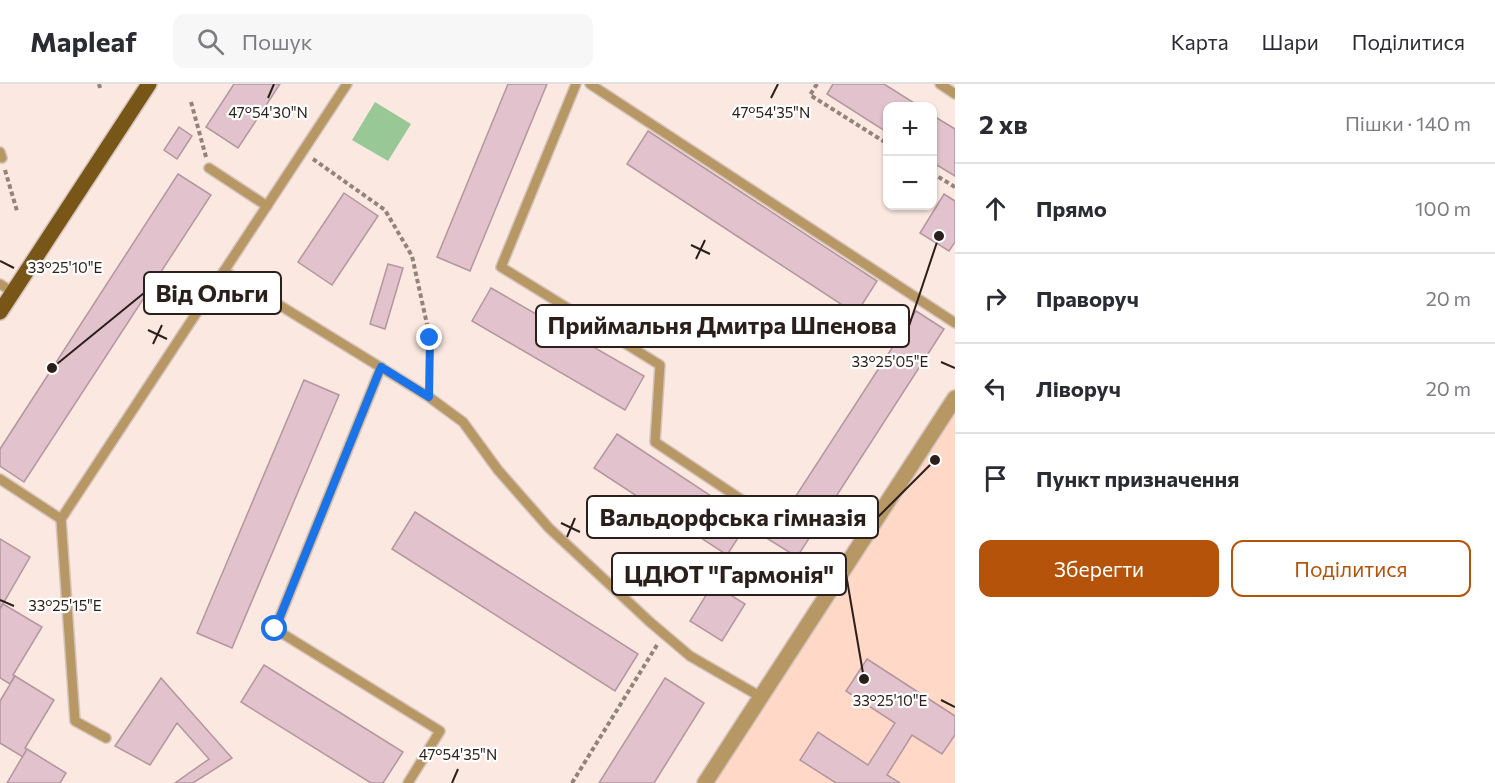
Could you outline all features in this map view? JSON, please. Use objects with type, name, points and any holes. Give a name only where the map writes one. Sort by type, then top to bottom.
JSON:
[{"type":"main road","points":[[0,312],[7,288],[149,84]]},
{"type":"street","points":[[705,783],[955,398]]},
{"type":"lane","points":[[105,738],[75,721],[61,519],[347,84]]},
{"type":"lane","points":[[576,84],[501,267],[660,365],[655,442],[757,510]]},
{"type":"lane","points":[[590,84],[955,323]]},
{"type":"lane","points":[[940,84],[955,94]]},
{"type":"lane","points":[[208,168],[267,206]]},
{"type":"lane","points":[[224,271],[429,397],[463,422],[498,470],[549,528],[663,634],[690,656],[761,697]]},
{"type":"lane","points":[[381,367],[275,629],[440,731],[408,783]]},
{"type":"lane","points":[[0,479],[61,519]]},
{"type":"path","points":[[817,84],[810,95],[883,141]]},
{"type":"path","points":[[191,102],[208,168]]},
{"type":"path","points":[[302,152],[385,210],[412,256],[430,338],[429,397]]},
{"type":"path","points":[[1,155],[17,211]]},
{"type":"path","points":[[937,176],[955,187]]},
{"type":"path","points":[[572,783],[663,634]]},
{"type":"shaded area","points":[[955,398],[955,783],[704,783]]},
{"type":"green space","points":[[375,102],[411,124],[388,161],[352,140]]},
{"type":"building","points":[[234,84],[280,84],[238,148],[206,127]]},
{"type":"building","points":[[508,84],[547,84],[470,271],[437,257]]},
{"type":"building","points":[[833,84],[884,84],[913,102],[883,102],[883,130],[827,94]]},
{"type":"building","points":[[937,118],[955,129],[955,176],[937,165]]},
{"type":"building","points":[[179,127],[192,136],[177,159],[164,150]]},
{"type":"building","points":[[648,131],[877,281],[856,314],[627,164]]},
{"type":"building","points":[[178,174],[211,195],[24,482],[0,466],[0,449]]},
{"type":"building","points":[[344,193],[378,216],[332,285],[298,262]]},
{"type":"building","points":[[944,194],[955,201],[955,242],[949,251],[920,233],[934,210],[937,210],[937,205]]},
{"type":"building","points":[[388,264],[403,268],[385,329],[370,324]]},
{"type":"building","points":[[491,288],[644,376],[625,410],[472,321]]},
{"type":"building","points":[[916,311],[944,329],[797,557],[768,539]]},
{"type":"building","points":[[304,380],[339,395],[232,648],[197,633]]},
{"type":"building","points":[[617,434],[749,521],[727,555],[594,468]]},
{"type":"building","points":[[415,512],[638,654],[615,691],[392,549]]},
{"type":"building","points":[[0,539],[30,557],[0,609]]},
{"type":"building","points":[[713,584],[745,604],[722,641],[690,621]]},
{"type":"building","points":[[3,604],[42,627],[10,684],[0,678],[0,609]]},
{"type":"building","points":[[867,659],[955,716],[955,735],[942,754],[912,735],[887,775],[900,783],[836,783],[800,760],[818,732],[868,765],[895,723],[846,691]]},
{"type":"building","points":[[264,665],[403,752],[383,783],[371,783],[241,702]]},
{"type":"building","points":[[15,676],[54,700],[25,748],[27,749],[23,757],[0,743],[0,701]]},
{"type":"building","points":[[161,678],[232,758],[193,783],[175,783],[209,759],[177,723],[150,765],[115,746]]},
{"type":"building","points":[[665,678],[704,703],[654,783],[599,783]]},
{"type":"building","points":[[27,749],[66,773],[60,783],[7,783]]},
{"type":"place","name":"Приймальня Дмитра Шпенова","points":[[939,236]]},
{"type":"place","name":"Від Ольги","points":[[52,368]]},
{"type":"place","name":"Вальдорфська гімназія","points":[[935,460]]},
{"type":"place","name":"ЦДЮТ \"Гармонія\"","points":[[864,679]]},
{"type":"route","points":[[275,629],[381,367],[429,397],[430,338]]}]
